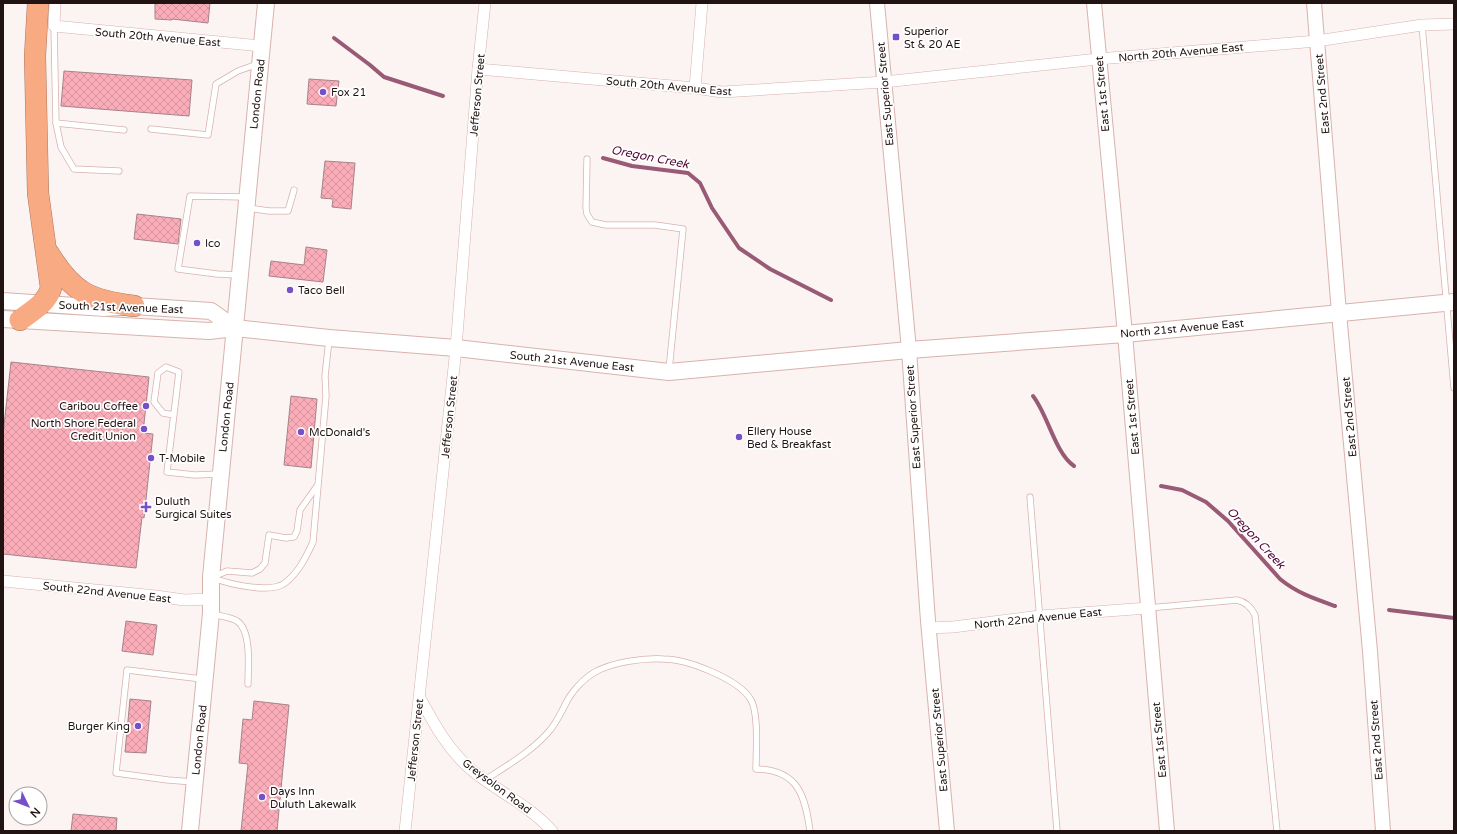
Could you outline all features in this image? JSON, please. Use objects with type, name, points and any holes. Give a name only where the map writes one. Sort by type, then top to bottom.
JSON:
[{"type":"highway","points":[[11,319],[42,303],[49,294],[50,288],[50,276],[44,244],[38,193],[35,56],[38,3]]},
{"type":"highway","points":[[44,244],[59,270],[71,284],[92,298],[104,302],[134,306]]},
{"type":"main road","name":"London Road","points":[[190,831],[205,679],[211,606],[211,577],[220,474],[266,3]]},
{"type":"main road","name":"South 21st Avenue East","points":[[3,301],[104,308],[134,306],[211,311],[235,328]]},
{"type":"main road","name":"North 21st Avenue East","points":[[909,350],[1125,334],[1450,302]]},
{"type":"main road","name":"South 21st Avenue East","points":[[11,319],[209,332],[235,328],[329,338],[456,348],[669,372],[909,350]]},
{"type":"street","points":[[54,26],[55,3]]},
{"type":"street","name":"Jefferson Street","points":[[405,831],[456,348],[478,69],[485,3]]},
{"type":"street","points":[[695,88],[702,3]]},
{"type":"street","name":"East Superior Street","points":[[877,3],[909,350],[928,628],[947,831]]},
{"type":"street","name":"East 1st Street","points":[[1094,3],[1098,59],[1125,334],[1167,831]]},
{"type":"street","name":"East 2nd Street","points":[[1314,3],[1370,651],[1383,831]]},
{"type":"street","name":"North 20th Avenue East","points":[[884,82],[1098,59],[1317,41],[1422,25],[1454,24]]},
{"type":"street","name":"South 20th Avenue East","points":[[54,26],[262,46]]},
{"type":"street","name":"South 20th Avenue East","points":[[478,69],[695,88],[722,92],[884,82]]},
{"type":"street","name":"South 22nd Avenue East","points":[[3,581],[156,596],[211,606]]},
{"type":"street","name":"North 22nd Avenue East","points":[[928,628],[953,627],[1040,616],[1148,608]]},
{"type":"street","name":"Greysolon Road","points":[[420,698],[440,733],[460,759],[472,771],[526,808],[552,831]]},
{"type":"lane","points":[[1422,25],[1450,302],[1454,388]]},
{"type":"lane","points":[[54,26],[56,123],[61,147],[74,169],[119,171]]},
{"type":"lane","points":[[152,129],[208,135],[216,84],[238,71],[261,63]]},
{"type":"lane","points":[[56,123],[124,130]]},
{"type":"lane","points":[[587,159],[586,208],[587,214],[592,222],[606,225],[655,225],[683,229],[669,372]]},
{"type":"lane","points":[[240,275],[217,274],[178,269],[190,196],[247,202],[269,211],[288,211],[294,190]]},
{"type":"lane","points":[[211,577],[227,583],[270,588],[284,584],[294,575],[303,563],[313,542],[326,396],[325,376],[329,338]]},
{"type":"lane","points":[[174,415],[163,413],[154,402],[158,373],[166,367],[179,372],[174,415],[167,472],[195,475],[220,474]]},
{"type":"lane","points":[[211,577],[227,572],[252,573],[260,570],[265,563],[269,534],[286,538],[294,537],[297,531],[300,510],[317,485]]},
{"type":"lane","points":[[1030,496],[1057,831]]},
{"type":"lane","points":[[1148,608],[1237,600],[1249,606],[1255,614],[1277,831]]},
{"type":"lane","points":[[211,606],[237,622],[243,629],[247,639],[248,684]]},
{"type":"lane","points":[[485,780],[536,745],[552,728],[570,697],[579,686],[595,672],[603,668],[631,661],[664,659],[698,667],[721,676],[747,694],[755,709],[756,769],[767,769],[781,774],[793,781],[798,786],[806,810],[810,831]]},
{"type":"lane","points":[[195,782],[116,773],[127,670],[205,679]]},
{"type":"building","points":[[155,3],[210,3],[208,23],[172,19],[155,19]]},
{"type":"building","points":[[64,71],[192,80],[189,116],[61,106]]},
{"type":"building","name":"Fox 21","points":[[309,79],[339,81],[336,106],[307,104]]},
{"type":"building","points":[[325,161],[355,163],[351,209],[332,207],[333,199],[321,198]]},
{"type":"building","points":[[137,214],[181,219],[178,244],[134,239]]},
{"type":"building","points":[[306,247],[327,250],[323,282],[269,276],[271,261],[304,265]]},
{"type":"building","points":[[11,362],[149,377],[143,433],[153,434],[144,518],[142,517],[136,568],[3,554],[3,434]]},
{"type":"building","name":"McDonald's","points":[[291,396],[317,399],[311,468],[284,465]]},
{"type":"building","points":[[126,621],[157,625],[153,655],[122,651]]},
{"type":"building","name":"Burger King","points":[[130,699],[151,701],[146,753],[125,752]]},
{"type":"building","name":"Days Inn Duluth Lakewalk","points":[[254,701],[289,705],[277,831],[241,831],[248,764],[239,763],[243,719],[252,720]]},
{"type":"building","points":[[73,814],[117,818],[116,831],[71,831]]},
{"type":"waterway","name":"Oregon Creek","points":[[334,38],[384,77],[443,96]]},
{"type":"waterway","name":"Oregon Creek","points":[[603,158],[632,166],[688,173],[700,183],[712,208],[739,248],[770,269],[831,300]]},
{"type":"waterway","name":"Oregon Creek","points":[[1033,396],[1062,452],[1067,460],[1074,466]]},
{"type":"waterway","name":"Oregon Creek","points":[[1161,486],[1182,490],[1206,502],[1228,521],[1286,584],[1313,598],[1335,606]]},
{"type":"waterway","name":"Oregon Creek","points":[[1389,610],[1454,618]]},
{"type":"place","name":"Superior St & 20 AE","points":[[896,37]]},
{"type":"place","name":"Fox 21","points":[[323,92]]},
{"type":"place","name":"Ico","points":[[197,243]]},
{"type":"place","name":"Taco Bell","points":[[290,290]]},
{"type":"place","name":"Caribou Coffee","points":[[146,406]]},
{"type":"place","name":"North Shore Federal Credit Union","points":[[144,429]]},
{"type":"place","name":"McDonald's","points":[[301,432]]},
{"type":"place","name":"Ellery House Bed & Breakfast","points":[[739,437]]},
{"type":"place","name":"T-Mobile","points":[[151,458]]},
{"type":"place","name":"Duluth Surgical Suites","points":[[146,507]]},
{"type":"place","name":"Burger King","points":[[138,726]]},
{"type":"place","name":"Days Inn Duluth Lakewalk","points":[[262,797]]}]
